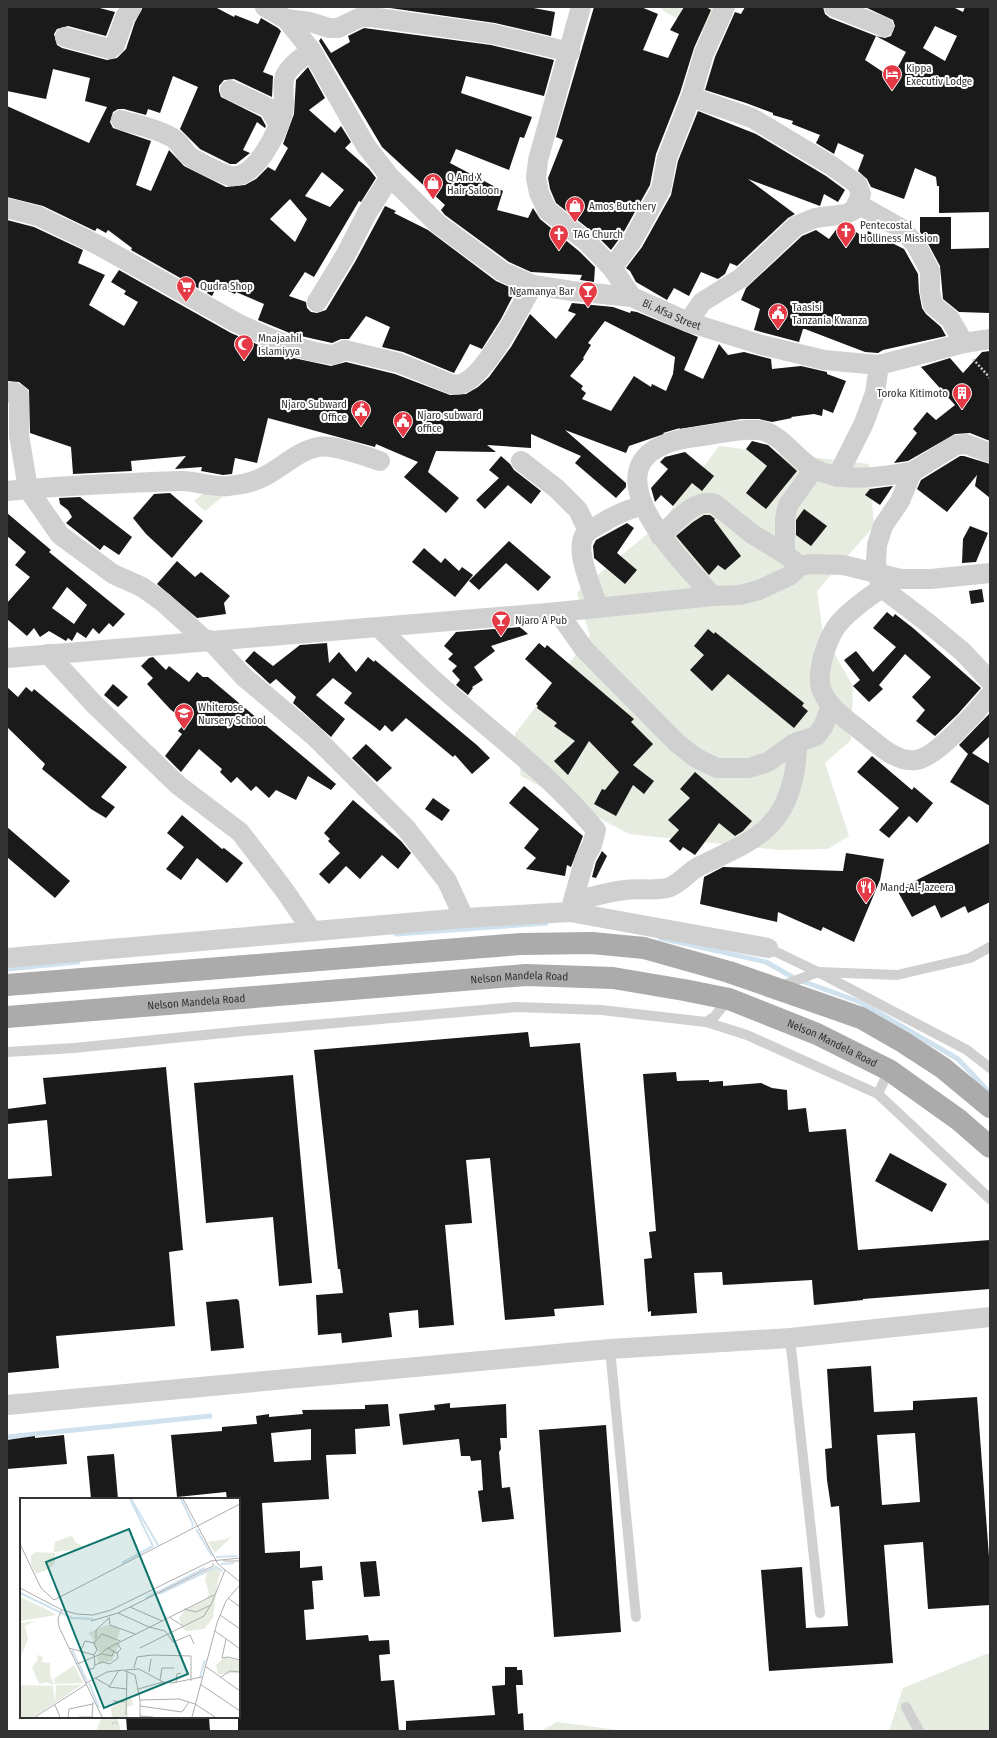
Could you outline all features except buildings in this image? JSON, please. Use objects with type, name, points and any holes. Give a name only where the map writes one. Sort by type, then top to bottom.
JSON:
[{"type":"main road","points":[[7,985],[522,944],[592,943],[644,948],[729,972],[861,1018],[903,1042],[943,1068],[990,1107]]},
{"type":"main road","name":"Nelson Mandela Road","points":[[7,1017],[526,975],[613,978],[684,990],[729,1000],[818,1034],[889,1070],[953,1115],[990,1147]]},
{"type":"street","points":[[65,37],[110,50],[115,45],[125,17],[132,7]]},
{"type":"street","points":[[265,7],[286,19],[311,50],[366,146],[390,177],[438,224],[479,256],[503,272],[533,285],[572,291],[632,297]]},
{"type":"street","name":"Bi. Afsa Street","points":[[581,7],[570,52],[538,160],[536,178],[539,193],[547,210],[588,243],[612,268],[632,297],[688,322],[762,345],[824,360],[879,365],[964,343],[990,339]]},
{"type":"street","points":[[612,268],[632,241],[661,190],[667,158],[691,97],[704,54],[725,7]]},
{"type":"street","points":[[834,7],[884,27]]},
{"type":"street","points":[[286,19],[310,22],[329,28],[338,28],[361,17],[371,17],[493,34],[570,52]]},
{"type":"street","points":[[121,120],[164,134],[181,145],[188,155],[230,176],[243,174],[263,157],[279,126],[284,111],[285,77],[290,68],[311,50]]},
{"type":"street","points":[[230,90],[269,108],[273,111],[279,126]]},
{"type":"street","points":[[688,322],[702,302],[741,278],[796,226],[815,218],[846,214],[854,210],[858,204],[861,194],[857,184],[832,166],[752,118],[691,97]]},
{"type":"street","points":[[317,302],[346,256],[367,213],[390,177]]},
{"type":"street","points":[[858,204],[902,229],[916,245],[930,271],[930,292],[933,304],[950,319],[964,343]]},
{"type":"street","points":[[7,208],[38,216],[98,245],[238,323],[269,338],[315,352],[333,355],[344,350],[372,355],[399,362],[451,384],[459,385],[480,370],[496,347],[533,285]]},
{"type":"street","points":[[837,477],[864,423],[875,393],[879,365]]},
{"type":"street","points":[[7,393],[14,392],[19,395],[19,435],[28,489],[60,535],[113,574],[142,587],[163,602],[208,640],[244,677],[314,736],[404,827],[447,882],[464,918]]},
{"type":"street","points":[[713,596],[660,536],[642,506],[637,489],[638,472],[644,460],[654,450],[666,443],[680,439],[745,430],[759,430],[771,434],[814,469],[837,477],[856,478],[912,472],[956,445],[966,444],[990,453]]},
{"type":"street","points":[[7,491],[79,485],[187,481],[225,486],[244,484],[263,477],[288,461],[318,447],[330,447],[380,461]]},
{"type":"street","points":[[521,461],[552,485],[578,510],[588,532]]},
{"type":"street","points":[[7,658],[208,640],[379,628],[713,596],[740,595],[759,590],[789,576],[793,560],[785,518],[788,505],[814,469]]},
{"type":"street","points":[[912,472],[900,501],[883,526],[877,545],[879,580],[861,603],[836,627],[822,659],[819,681],[822,693],[831,705],[885,750],[902,759],[916,761],[930,754],[969,720],[990,695]]},
{"type":"street","points":[[660,536],[695,505],[708,502],[715,504],[768,545],[793,560],[811,564],[843,565],[879,580],[964,652],[990,682]]},
{"type":"street","points":[[598,607],[583,559],[581,546],[583,537],[588,532],[629,509],[642,506]]},
{"type":"street","points":[[879,580],[931,579],[990,573]]},
{"type":"street","points":[[558,612],[584,649],[677,743],[696,758],[717,768],[749,768],[768,762],[797,742],[816,736],[823,727],[831,705]]},
{"type":"street","points":[[379,628],[436,682],[522,756],[585,816],[596,830],[592,845],[585,858],[572,906]]},
{"type":"street","points":[[48,654],[94,704],[178,785],[240,832],[285,890],[312,931]]},
{"type":"street","points":[[7,958],[464,918],[572,906],[624,890],[666,888],[673,886],[696,868],[741,847],[762,832],[779,816],[789,797],[798,757],[797,742]]},
{"type":"street","points":[[572,906],[768,948]]},
{"type":"street","points":[[7,1405],[610,1349],[790,1338],[990,1317]]},
{"type":"lane","points":[[768,948],[818,972],[967,1050],[990,1068]]},
{"type":"lane","points":[[776,988],[818,972],[897,975],[970,958],[990,948]]},
{"type":"lane","points":[[706,1022],[714,1017],[729,1000]]},
{"type":"lane","points":[[7,1052],[74,1048],[244,1031],[517,1007],[602,1010],[706,1022],[747,1035],[878,1094],[990,1199]]},
{"type":"lane","points":[[878,1094],[889,1070]]},
{"type":"lane","points":[[790,1338],[820,1613]]},
{"type":"lane","points":[[610,1349],[636,1616]]},
{"type":"lane","points":[[906,1707],[919,1731]]},
{"type":"path","points":[[964,343],[978,367],[990,378]]},
{"type":"green space","points":[[660,7],[731,7],[710,36],[665,12]]},
{"type":"green space","points":[[719,446],[869,464],[874,526],[817,591],[823,634],[853,686],[851,740],[825,763],[849,836],[828,849],[779,850],[629,834],[521,776],[515,734],[590,636],[577,592],[663,521]]},
{"type":"green space","points":[[213,485],[226,494],[205,511],[194,501]]},
{"type":"green space","points":[[986,1654],[990,1654],[990,1731],[889,1731],[903,1688]]},
{"type":"green space","points":[[102,1718],[117,1718],[121,1731],[96,1731]]},
{"type":"green space","points":[[557,1722],[625,1731],[541,1731]]},
{"type":"waterway","points":[[396,934],[546,923]]},
{"type":"waterway","points":[[660,938],[766,962],[796,979],[860,1002],[958,1059],[990,1093]]},
{"type":"waterway","points":[[7,969],[78,962]]},
{"type":"waterway","points":[[7,1437],[210,1416]]},
{"type":"place","name":"Kippa Executiv Lodge","points":[[892,91]]},
{"type":"place","name":"Q And X Hair Saloon","points":[[433,200]]},
{"type":"place","name":"Amos Butchery","points":[[575,223]]},
{"type":"place","name":"Pentecostal Holliness Mission","points":[[846,248]]},
{"type":"place","name":"TAG Church","points":[[559,251]]},
{"type":"place","name":"Qudra Shop","points":[[186,303]]},
{"type":"place","name":"Ngamanya Bar","points":[[588,308]]},
{"type":"place","name":"Taasisi Tanzania Kwanza","points":[[778,330]]},
{"type":"place","name":"Mnajaahil Islamiyya","points":[[244,361]]},
{"type":"place","name":"Toroka Kitimoto","points":[[962,410]]},
{"type":"place","name":"Njaro Subward Office","points":[[361,427]]},
{"type":"place","name":"Njaro subward office","points":[[403,438]]},
{"type":"place","name":"Njaro A Pub","points":[[501,637]]},
{"type":"place","name":"Whiterose Nursery School","points":[[184,730]]},
{"type":"place","name":"Mand-Al-Jazeera","points":[[866,904]]}]
